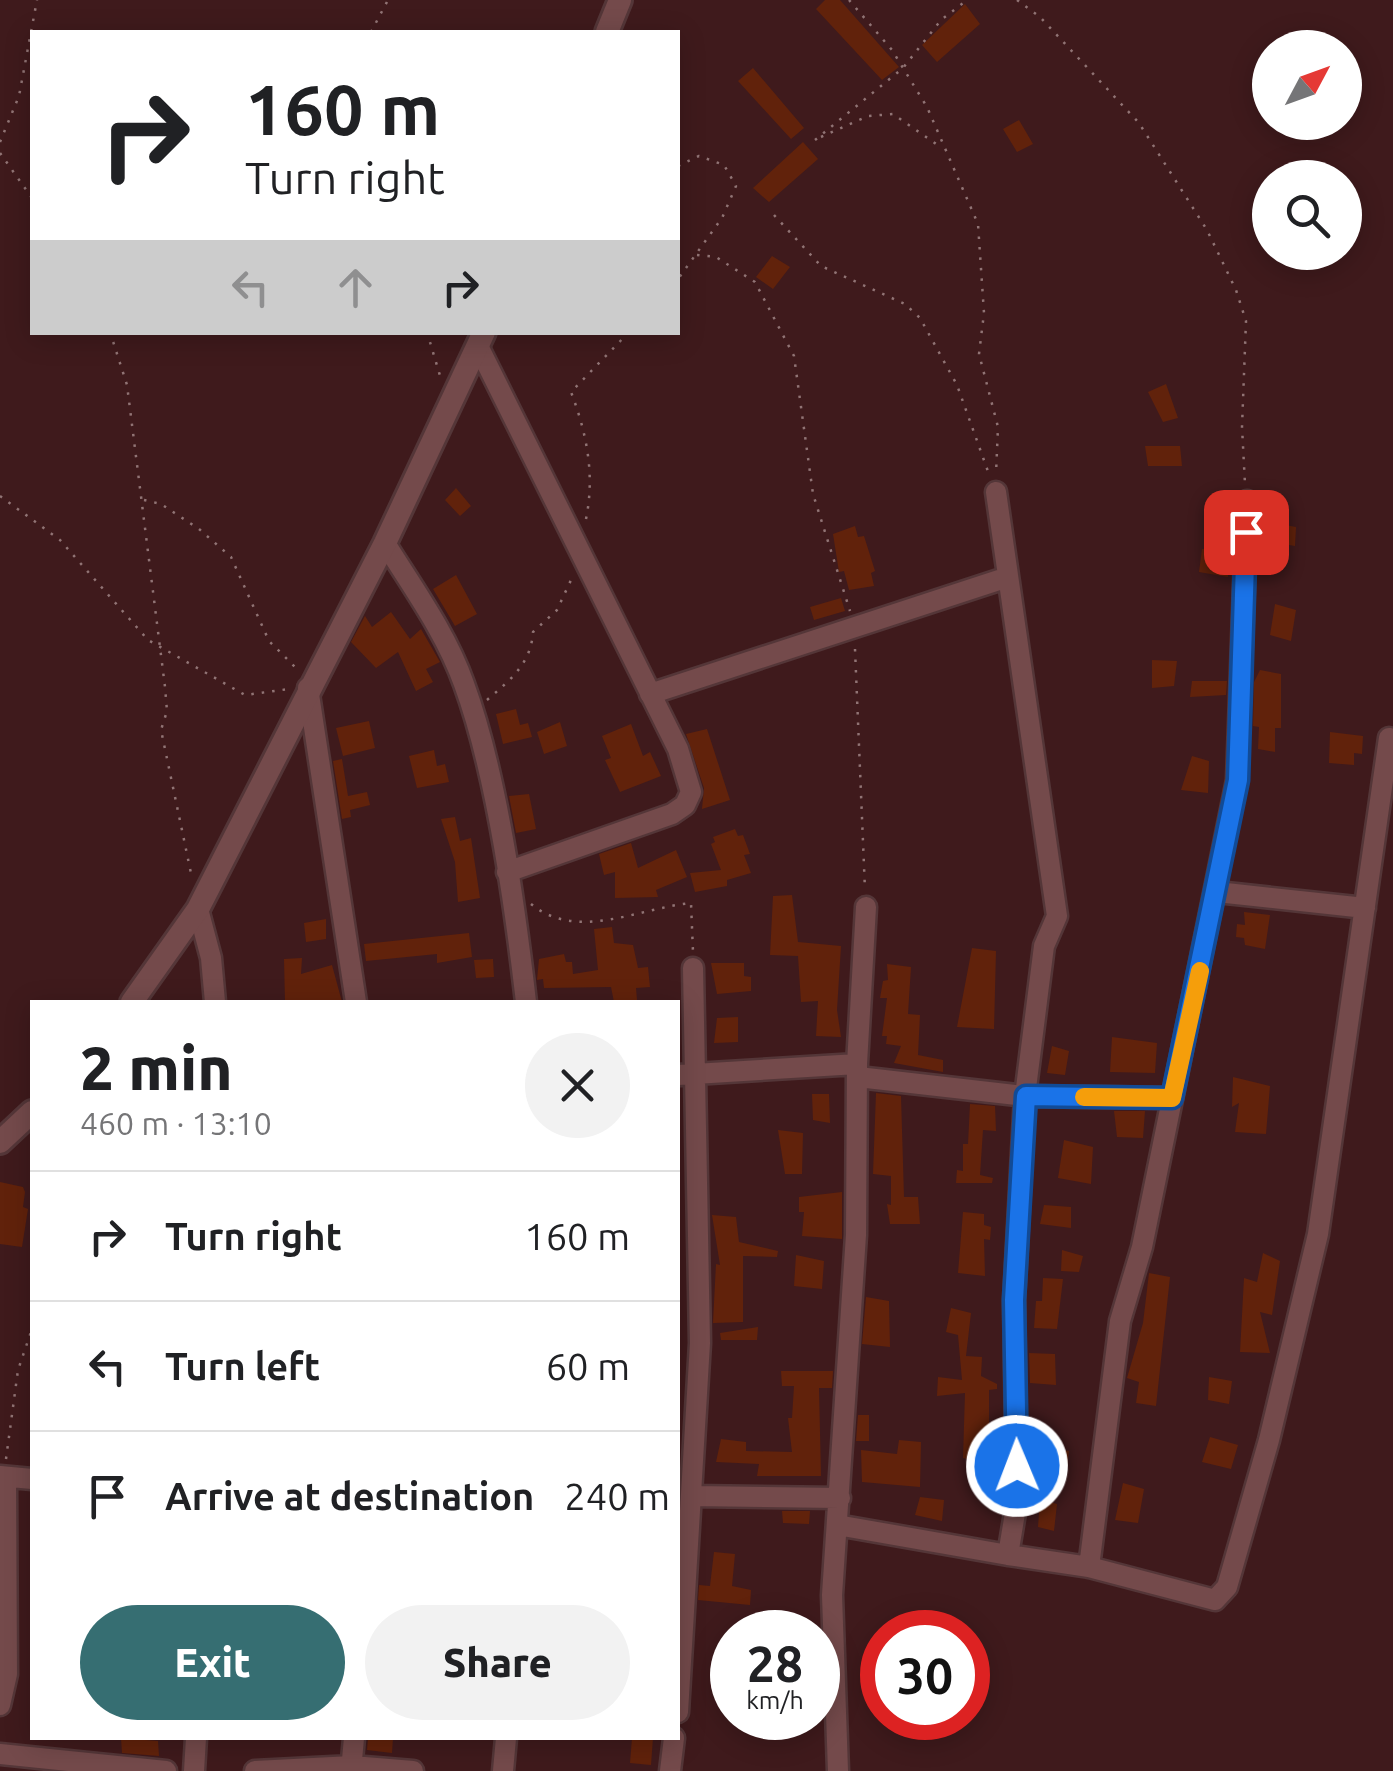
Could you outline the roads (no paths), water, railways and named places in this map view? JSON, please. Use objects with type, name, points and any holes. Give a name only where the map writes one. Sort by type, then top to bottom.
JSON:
[{"type":"street","points":[[608,30],[620,0]]},
{"type":"street","points":[[133,1000],[198,908],[310,681],[385,543],[481,340]]},
{"type":"street","points":[[481,340],[678,749],[691,792],[685,805],[658,820],[506,872]]},
{"type":"street","points":[[996,492],[1005,578],[1057,916],[1044,946],[1026,1096],[1014,1300],[1018,1501],[1008,1555]]},
{"type":"street","points":[[1089,1568],[1120,1321],[1142,1247],[1238,780],[1246,501]]},
{"type":"street","points":[[385,543],[440,631],[471,710],[506,872],[526,1000]]},
{"type":"street","points":[[650,694],[1005,578]]},
{"type":"street","points":[[310,681],[356,1000]]},
{"type":"street","points":[[836,1525],[1089,1568],[1215,1600],[1228,1586],[1269,1440],[1318,1234],[1389,738]]},
{"type":"street","points":[[1216,892],[1365,908]]},
{"type":"street","points":[[838,1771],[832,1595],[856,1235],[857,1070],[866,907]]},
{"type":"street","points":[[198,908],[212,958],[215,1000]]},
{"type":"street","points":[[680,1643],[683,1540],[694,1496],[700,1343],[686,1074],[693,968]]},
{"type":"street","points":[[686,1074],[857,1070],[1026,1096],[1172,1098]]},
{"type":"street","points":[[0,1142],[30,1114]]},
{"type":"street","points":[[0,1704],[7,1674],[3,1476],[30,1479]]},
{"type":"street","points":[[694,1496],[840,1498]]},
{"type":"street","points":[[194,1771],[196,1740]]},
{"type":"street","points":[[352,1769],[354,1740]]},
{"type":"street","points":[[502,1771],[506,1740]]},
{"type":"street","points":[[670,1771],[674,1740]]},
{"type":"street","points":[[0,1754],[166,1771]]},
{"type":"street","points":[[254,1771],[412,1771]]}]
